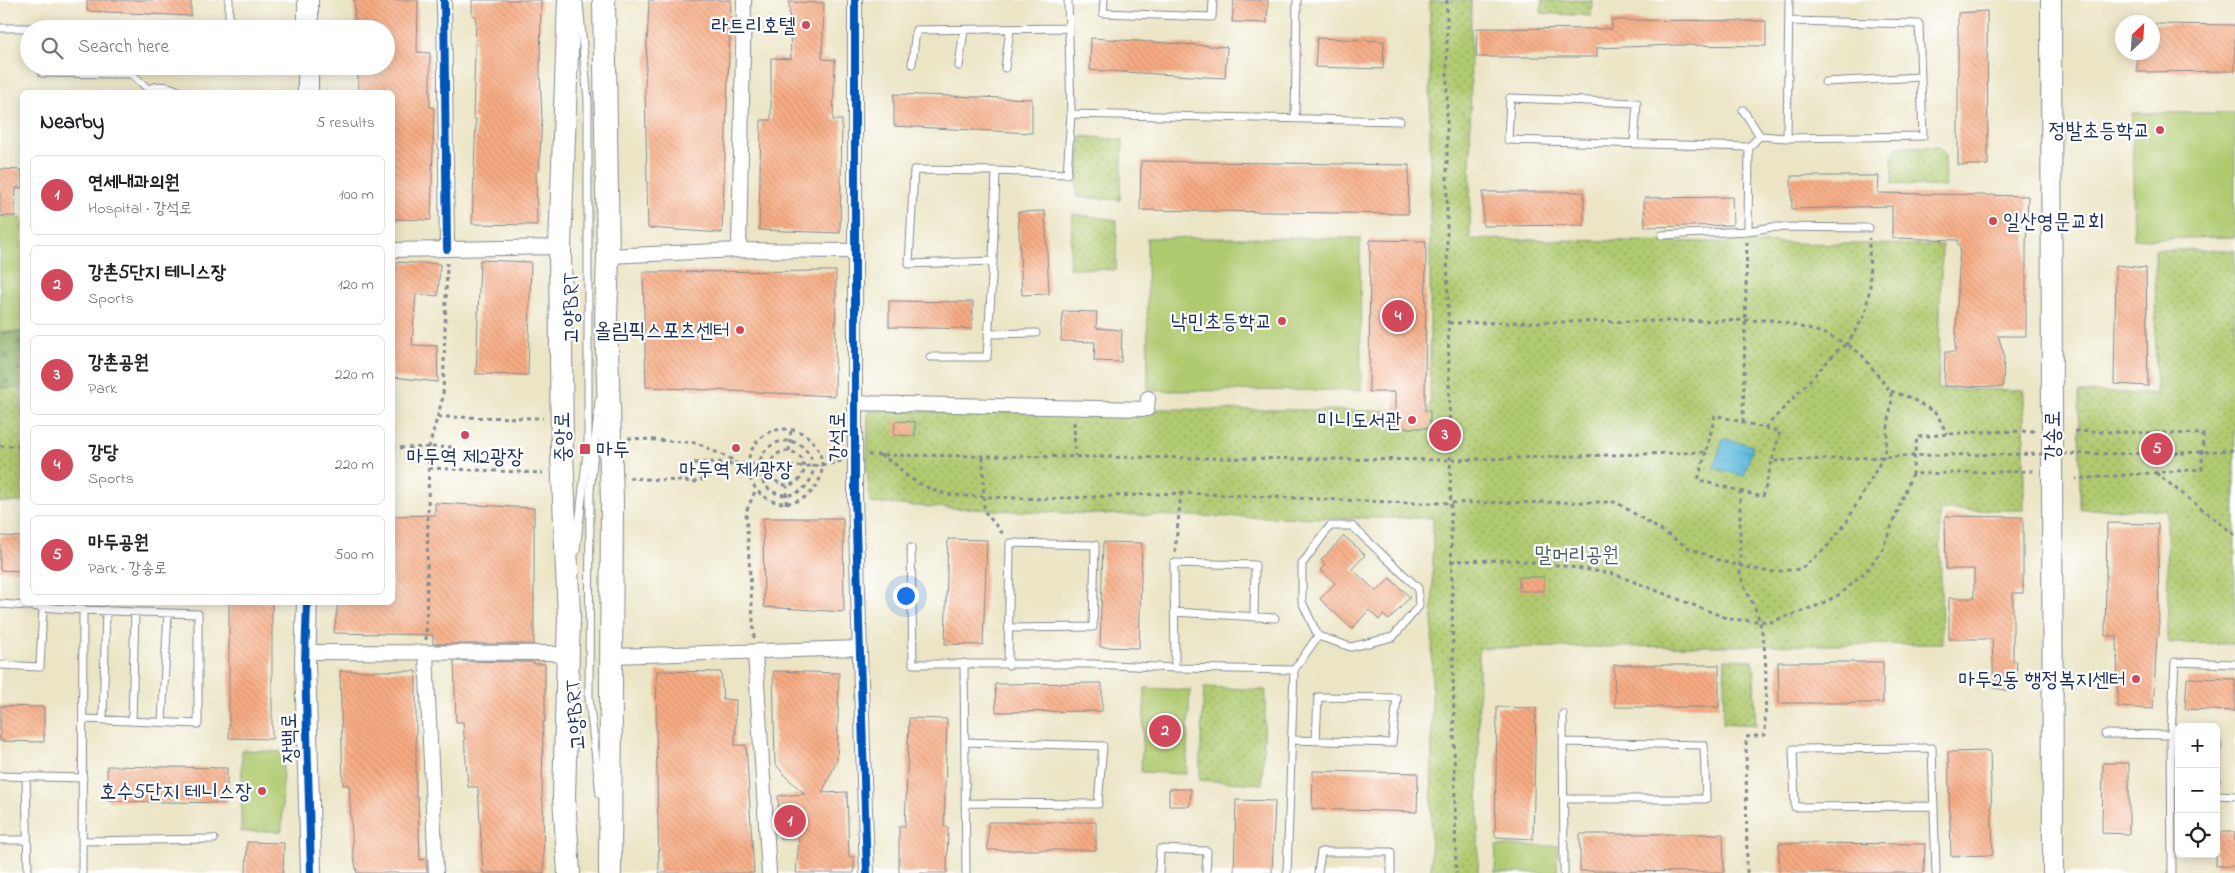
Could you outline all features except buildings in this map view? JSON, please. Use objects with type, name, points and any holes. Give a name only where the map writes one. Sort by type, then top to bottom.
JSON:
[{"type":"main road","points":[[308,0],[308,20]]},
{"type":"main road","name":"중앙로","points":[[569,0],[560,248],[562,454],[569,615],[564,798],[569,873]]},
{"type":"main road","points":[[604,0],[608,256],[606,318],[612,500],[613,656],[610,871]]},
{"type":"main road","name":"강송로","points":[[2051,0],[2054,873]]},
{"type":"main road","points":[[308,75],[308,90]]},
{"type":"main road","name":"장백로","points":[[307,605],[305,652],[311,873]]},
{"type":"street","points":[[444,0],[447,249]]},
{"type":"street","points":[[739,250],[744,0]]},
{"type":"street","name":"강석로","points":[[854,0],[855,497],[867,873]]},
{"type":"street","points":[[395,250],[560,248]]},
{"type":"street","points":[[608,256],[739,250],[854,251]]},
{"type":"street","points":[[855,403],[1147,409],[1148,398]]},
{"type":"street","points":[[613,656],[860,648]]},
{"type":"street","points":[[305,652],[550,654],[568,657]]},
{"type":"street","points":[[755,652],[769,873]]},
{"type":"street","points":[[426,653],[436,873]]},
{"type":"lane","points":[[229,0],[229,20]]},
{"type":"lane","name":"고양BRT","points":[[569,615],[588,444],[588,101],[579,0]]},
{"type":"lane","points":[[993,261],[909,264],[914,170],[1067,174],[1071,114],[1068,0]]},
{"type":"lane","points":[[1104,0],[1103,13],[1212,17],[1213,0]]},
{"type":"lane","points":[[1295,118],[1296,0]]},
{"type":"lane","points":[[1787,138],[1790,0]]},
{"type":"lane","points":[[1748,231],[1749,147],[1760,136],[1787,138],[1923,136],[1919,24],[1790,21]]},
{"type":"lane","points":[[0,28],[20,28]]},
{"type":"lane","points":[[912,64],[916,30],[1069,28]]},
{"type":"lane","points":[[1005,68],[1010,29]]},
{"type":"lane","points":[[959,66],[964,30]]},
{"type":"lane","points":[[133,75],[146,90]]},
{"type":"lane","points":[[1825,82],[1921,77]]},
{"type":"lane","points":[[148,90],[154,86],[168,86],[176,90]]},
{"type":"lane","points":[[1634,144],[1637,104],[1510,98],[1508,140],[1634,144],[1749,147]]},
{"type":"lane","points":[[1744,110],[1760,136]]},
{"type":"lane","points":[[1071,114],[1400,121]]},
{"type":"lane","points":[[930,357],[987,357],[996,172]]},
{"type":"lane","points":[[1662,235],[1748,231],[1773,227],[1869,228]]},
{"type":"lane","name":"고양BRT","points":[[600,386],[606,318]]},
{"type":"lane","points":[[988,334],[1036,334]]},
{"type":"lane","name":"고양BRT","points":[[599,396],[590,492],[589,698],[601,802]]},
{"type":"lane","points":[[1330,526],[1352,526],[1418,588],[1419,606],[1393,638],[1351,648],[1318,636],[1302,602],[1302,564],[1330,526]]},
{"type":"lane","points":[[1008,664],[1010,543],[1095,545],[1093,627],[1009,628]]},
{"type":"lane","points":[[911,548],[913,664],[1092,664],[1175,668],[1294,670]]},
{"type":"lane","points":[[1175,668],[1174,563],[1255,565],[1254,616]]},
{"type":"lane","points":[[0,604],[84,610],[198,614],[198,724],[83,719]]},
{"type":"lane","points":[[0,664],[40,667],[43,607]]},
{"type":"lane","points":[[82,873],[84,610]]},
{"type":"lane","points":[[103,719],[106,610]]},
{"type":"lane","points":[[132,721],[135,612]]},
{"type":"lane","points":[[1174,612],[1275,618]]},
{"type":"lane","points":[[162,722],[168,613]]},
{"type":"lane","points":[[1287,873],[1294,670],[1318,636]]},
{"type":"lane","points":[[2175,783],[2171,735],[2175,662],[2235,664]]},
{"type":"lane","points":[[964,663],[966,873]]},
{"type":"lane","points":[[1292,740],[1392,743],[1396,698],[1318,697],[1316,740]]},
{"type":"lane","points":[[1563,714],[1564,873]]},
{"type":"lane","points":[[2105,734],[2171,735]]},
{"type":"lane","points":[[965,742],[1103,746],[1098,804],[966,803]]},
{"type":"lane","points":[[1563,742],[1704,745],[1706,799],[1564,799]]},
{"type":"lane","points":[[1934,806],[1795,807],[1794,748],[1932,748],[1934,806],[1936,873]]},
{"type":"lane","points":[[0,776],[83,778]]},
{"type":"lane","points":[[26,776],[28,873]]},
{"type":"lane","points":[[2220,796],[2235,796]]},
{"type":"lane","points":[[602,812],[610,871]]},
{"type":"lane","points":[[2172,873],[2175,813]]},
{"type":"lane","points":[[83,841],[214,839]]},
{"type":"lane","points":[[0,840],[26,840]]},
{"type":"lane","points":[[1159,873],[1160,849],[1207,851],[1206,873]]},
{"type":"lane","points":[[1318,873],[1321,852],[1392,852],[1391,873]]},
{"type":"path","points":[[1447,0],[1450,503],[1456,873]]},
{"type":"path","points":[[1766,428],[1840,348],[1847,344],[1865,315],[1870,286],[1869,228]]},
{"type":"path","points":[[1743,422],[1748,231]]},
{"type":"path","points":[[426,653],[429,447],[442,397],[447,249]]},
{"type":"path","points":[[880,455],[895,464],[908,476],[930,489],[945,494],[1044,499],[1181,493],[1298,499],[1450,503],[1573,500],[1616,502],[1689,548],[1724,562],[1769,572],[1801,568],[1826,550],[1846,523],[1884,456],[1892,398],[1890,391],[1862,356],[1847,344],[1823,333],[1774,320],[1449,323]]},
{"type":"path","points":[[1890,391],[1911,398],[1937,414],[1948,434]]},
{"type":"path","points":[[1073,407],[1075,456]]},
{"type":"path","points":[[1715,415],[1743,422],[1780,432],[1763,497],[1698,480],[1715,415]]},
{"type":"path","points":[[438,417],[552,418]]},
{"type":"path","points":[[778,430],[791,430],[803,434],[813,442],[820,452],[823,465],[821,477],[812,492],[798,502],[786,504],[764,497],[756,489],[750,478],[748,463],[756,443],[766,434],[778,430]]},
{"type":"path","points":[[789,451],[791,430]]},
{"type":"path","points":[[1451,561],[1512,560],[1614,574],[1729,619],[1771,622],[1820,605],[1842,593],[1870,568],[1883,548],[1912,474],[1917,437],[2034,431]]},
{"type":"path","points":[[2075,431],[2203,434],[2202,468],[2076,479]]},
{"type":"path","points":[[625,438],[697,443],[736,462]]},
{"type":"path","points":[[790,441],[806,449],[813,466],[809,482],[803,489],[787,495],[778,494],[764,483],[760,476],[760,458],[772,444],[790,441]]},
{"type":"path","points":[[0,446],[20,446]]},
{"type":"path","points":[[395,448],[455,447]]},
{"type":"path","points":[[1772,461],[1884,456],[2181,453],[2235,450]]},
{"type":"path","points":[[784,451],[789,451],[799,456],[804,466],[802,477],[798,482],[787,486],[776,482],[772,478],[769,466],[774,456],[784,451]]},
{"type":"path","points":[[862,456],[1450,460],[1706,452]]},
{"type":"path","points":[[984,456],[984,511],[1010,543]]},
{"type":"path","points":[[694,463],[736,462],[769,466],[813,466],[842,461]]},
{"type":"path","points":[[623,478],[698,482],[736,462]]},
{"type":"path","points":[[429,468],[549,473]]},
{"type":"path","points":[[1912,474],[2034,471]]},
{"type":"path","points":[[2156,473],[2235,535]]},
{"type":"path","points":[[786,504],[787,486]]},
{"type":"path","points":[[755,652],[746,512],[756,489]]},
{"type":"path","points":[[1740,491],[1740,566],[1744,586],[1760,622],[1764,645],[1765,734],[1746,737],[1748,873]]},
{"type":"path","points":[[1174,563],[1181,493]]},
{"type":"green space","name":"말머리공원","points":[[1430,0],[1471,0],[1470,239],[1942,245],[1938,389],[2024,390],[2024,510],[1940,510],[1942,644],[1479,648],[1478,873],[1431,873],[1433,518],[1151,515],[1010,511],[870,503],[867,470],[868,411],[1156,413],[1156,409],[1430,411]]},
{"type":"green space","points":[[1542,0],[1592,0],[1591,16],[1541,13]]},
{"type":"green space","points":[[2132,113],[2235,113],[2235,237],[2134,239]]},
{"type":"green space","points":[[1081,136],[1123,140],[1120,200],[1076,197]]},
{"type":"green space","points":[[1898,147],[1939,147],[1945,155],[1946,187],[1893,184],[1892,156]]},
{"type":"green space","points":[[1073,214],[1117,220],[1116,270],[1069,268]]},
{"type":"green space","points":[[0,216],[20,217],[20,332],[0,332]]},
{"type":"green space","points":[[1147,238],[1360,238],[1361,390],[1148,391]]},
{"type":"green space","points":[[2155,250],[2235,250],[2235,644],[2168,643],[2167,510],[2080,509],[2079,392],[2156,394]]},
{"type":"green space","points":[[0,332],[20,332],[20,388],[0,388]]},
{"type":"green space","points":[[0,388],[20,388],[20,502],[0,502]]},
{"type":"green space","points":[[1725,659],[1753,660],[1756,725],[1723,723]]},
{"type":"green space","points":[[1204,687],[1266,690],[1262,784],[1199,780]]},
{"type":"green space","points":[[1145,688],[1190,690],[1186,774],[1141,772]]},
{"type":"green space","name":"호수5단지 테니스장","points":[[242,750],[283,752],[282,831],[241,832]]},
{"type":"green space","points":[[1496,846],[1558,846],[1557,873],[1495,873]]},
{"type":"water","points":[[1723,438],[1753,446],[1744,476],[1714,468]]},
{"type":"cycle path","points":[[444,0],[447,249]]},
{"type":"cycle path","points":[[855,0],[855,497],[867,873]]},
{"type":"cycle path","points":[[307,605],[305,662],[311,873]]},
{"type":"place","name":"라트리호텔","points":[[806,25]]},
{"type":"place","name":"정발초등학교","points":[[2160,130]]},
{"type":"place","name":"일산영문교회","points":[[1993,221]]},
{"type":"place","name":"강당","points":[[1398,316]]},
{"type":"place","name":"낙민초등학교","points":[[1282,321]]},
{"type":"place","name":"올림픽스포츠센터","points":[[740,330]]},
{"type":"place","name":"미니도서관","points":[[1412,420]]},
{"type":"place","name":"마두역 제2광장","points":[[465,435]]},
{"type":"place","name":"강촌공원","points":[[1445,435]]},
{"type":"place","name":"마두역 제1광장","points":[[736,448]]},
{"type":"place","name":"마두","points":[[585,449]]},
{"type":"place","name":"마두공원","points":[[2157,449]]},
{"type":"place","name":"마두2동 행정복지센터","points":[[2136,679]]},
{"type":"place","name":"강촌5단지 테니스장","points":[[1165,731]]},
{"type":"place","name":"호수5단지 테니스장","points":[[262,791]]},
{"type":"place","name":"연세내과의원","points":[[790,821]]}]
